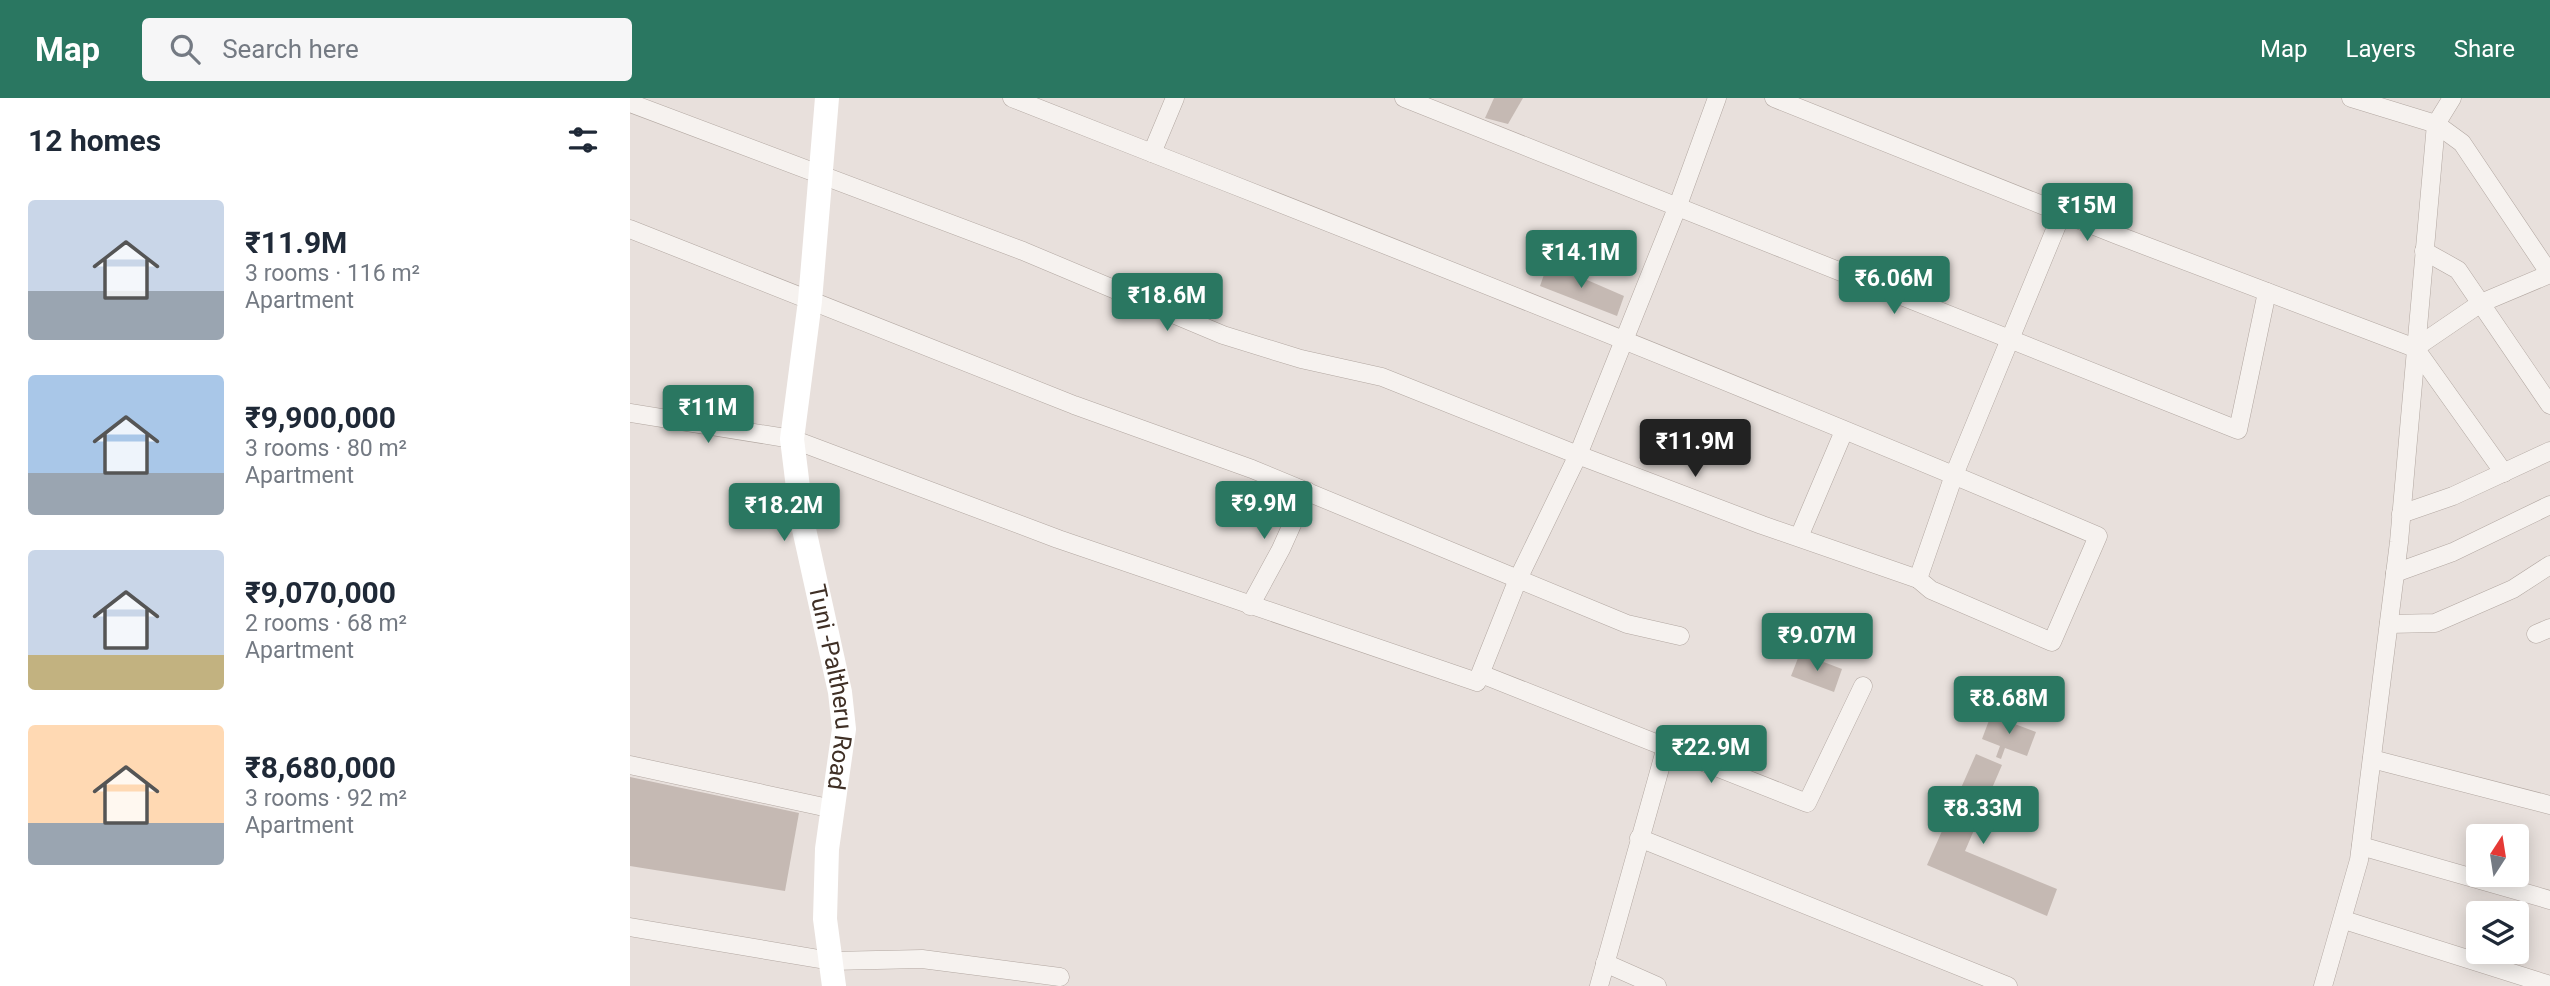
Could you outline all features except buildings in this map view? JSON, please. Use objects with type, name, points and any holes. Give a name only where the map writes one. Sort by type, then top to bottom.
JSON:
[{"type":"street","name":"Tuni -Paltheru Road","points":[[828,98],[819,171],[810,301],[792,439],[802,520],[840,692],[844,729],[827,849],[825,919],[834,986]]},
{"type":"street","points":[[630,103],[819,171],[1023,251],[1223,335],[1301,359],[1382,377],[1578,455],[1918,579],[1931,590],[2052,642],[2098,536],[1625,339],[1012,98]]},
{"type":"street","points":[[1152,153],[1175,98]]},
{"type":"street","points":[[1404,98],[2008,341],[2238,430],[2267,292]]},
{"type":"street","points":[[630,413],[792,439],[1250,606],[1478,682],[1518,579],[1578,455],[1677,208],[1717,98]]},
{"type":"street","points":[[1774,98],[2062,213],[2415,348],[2504,472]]},
{"type":"street","points":[[2351,98],[2436,124],[2462,143],[2550,274],[2481,303],[2415,348]]},
{"type":"street","points":[[2323,986],[2344,920],[2361,846],[2395,573],[2436,124],[2452,98]]},
{"type":"street","points":[[1918,579],[1954,475],[2062,213]]},
{"type":"street","points":[[630,229],[1074,405],[1252,468],[1627,624],[1680,636]]},
{"type":"street","points":[[2424,251],[2458,270],[2550,405]]},
{"type":"street","points":[[1799,537],[1844,431]]},
{"type":"street","points":[[2401,514],[2454,496],[2550,451]]},
{"type":"street","points":[[1250,606],[1281,549],[1307,491]]},
{"type":"street","points":[[2395,573],[2453,552],[2550,505]]},
{"type":"street","points":[[2389,624],[2435,623],[2513,589],[2550,565]]},
{"type":"street","points":[[1481,674],[1807,803],[1863,685]]},
{"type":"street","points":[[1599,986],[1666,747]]},
{"type":"street","points":[[2372,759],[2550,805]]},
{"type":"street","points":[[630,765],[833,809]]},
{"type":"street","points":[[1639,838],[2008,986]]},
{"type":"street","points":[[2361,846],[2550,900]]},
{"type":"street","points":[[2344,920],[2550,985]]},
{"type":"street","points":[[630,927],[831,961],[922,959],[1060,977]]},
{"type":"street","points":[[1605,963],[1657,986]]}]
